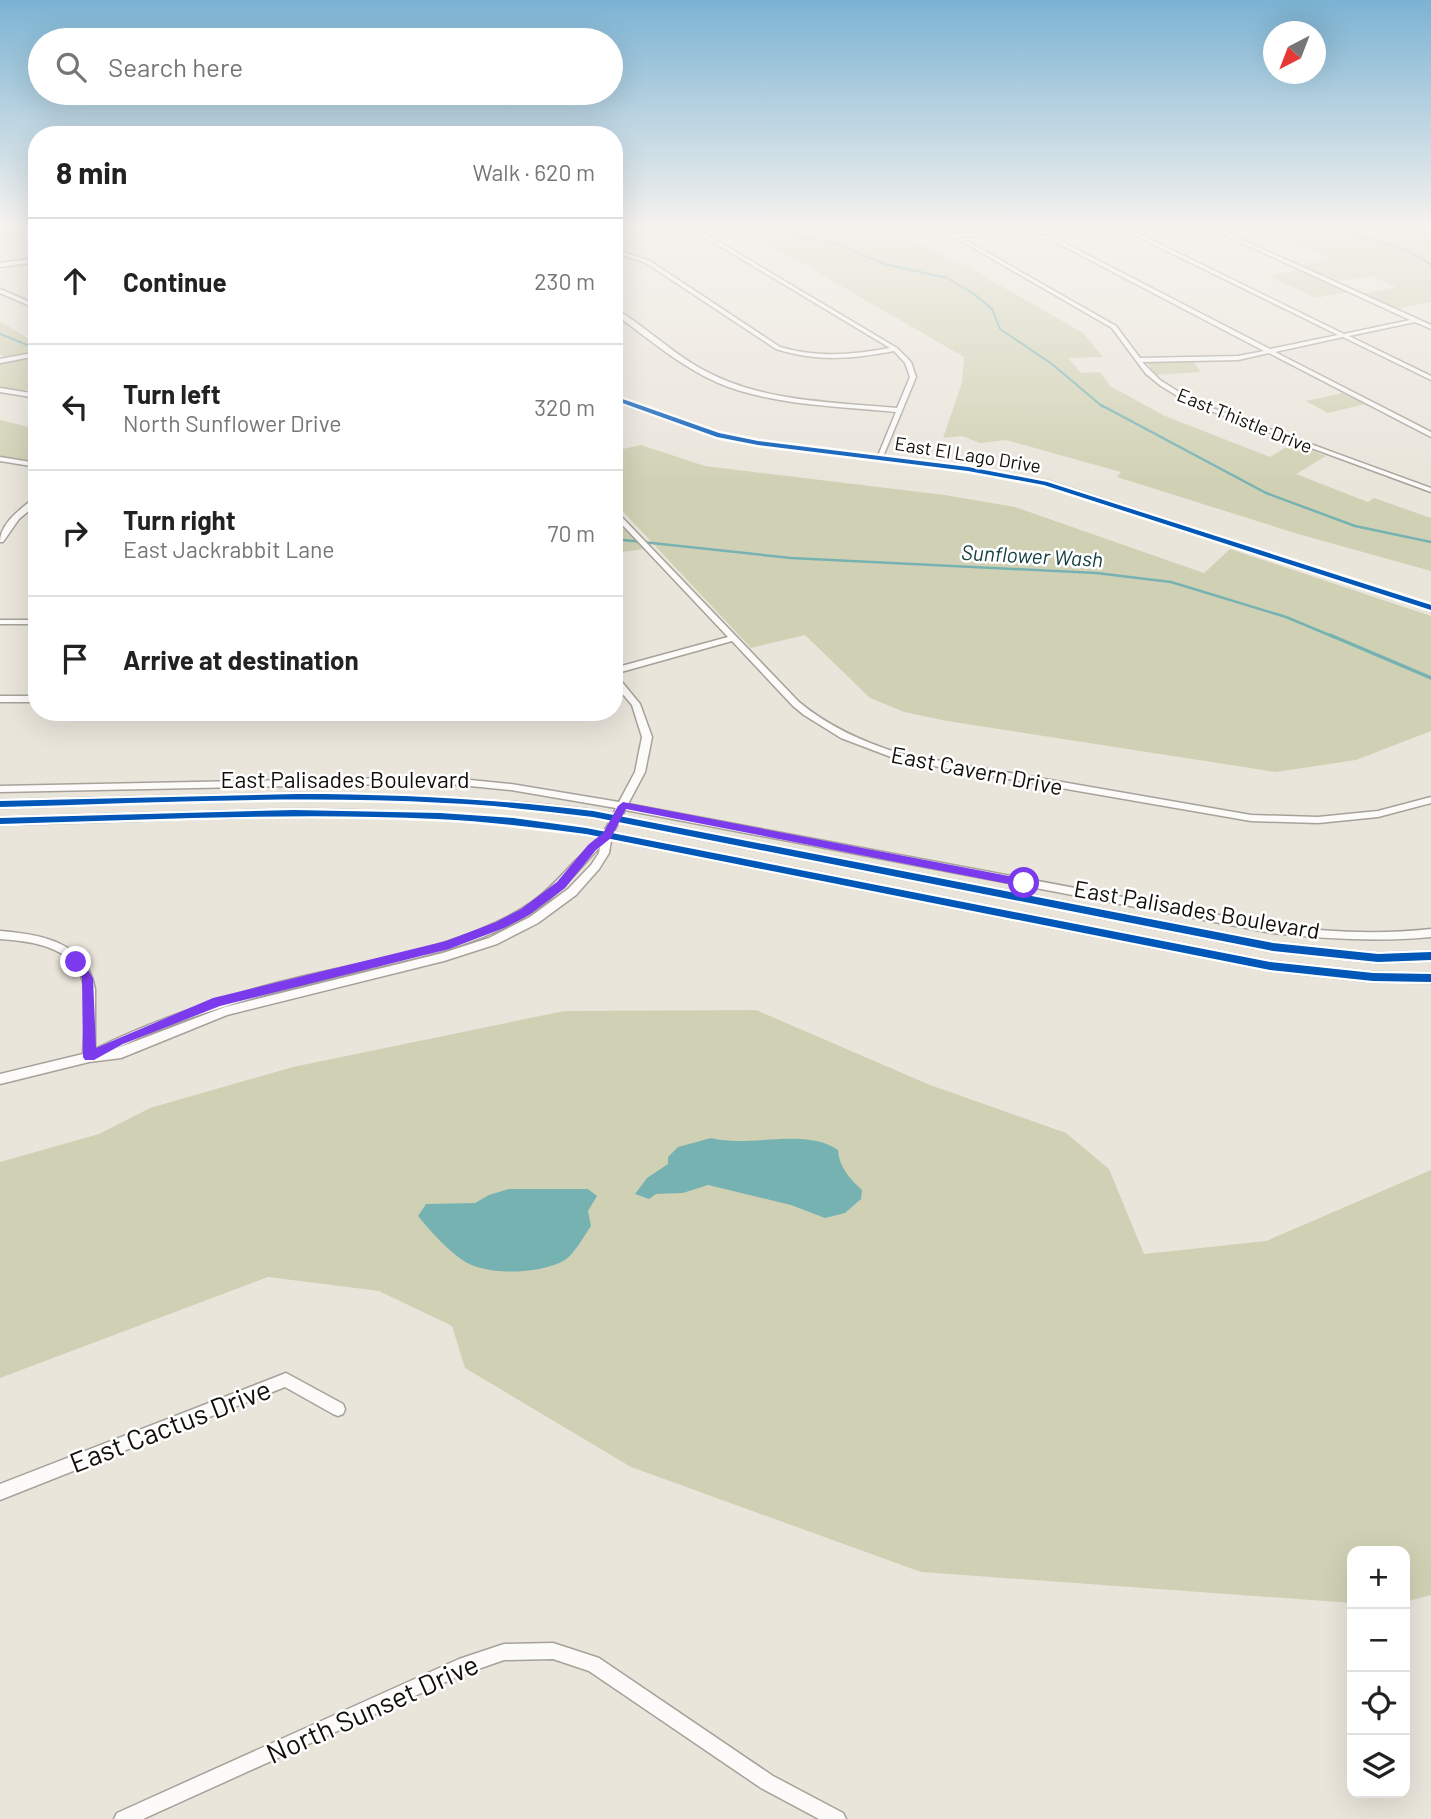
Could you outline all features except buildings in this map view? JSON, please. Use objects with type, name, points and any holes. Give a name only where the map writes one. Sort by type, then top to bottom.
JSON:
[{"type":"street","points":[[723,312],[778,348],[796,354],[837,358],[895,349]]},
{"type":"street","points":[[833,312],[895,349],[908,362],[913,377],[880,458]]},
{"type":"street","name":"East Thistle Drive","points":[[1088,312],[1114,327],[1156,380],[1191,402],[1431,490]]},
{"type":"street","points":[[1194,312],[1431,435]]},
{"type":"street","points":[[1295,312],[1431,378]]},
{"type":"street","points":[[1398,312],[1431,327]]},
{"type":"street","points":[[623,316],[699,370],[720,380],[778,396],[899,410]]},
{"type":"street","points":[[1140,360],[1238,358],[1416,320]]},
{"type":"street","points":[[0,361],[28,356]]},
{"type":"street","points":[[0,390],[28,395]]},
{"type":"street","name":"East El Lago Drive","points":[[623,401],[717,435],[758,443],[980,470],[1045,483],[1431,608]]},
{"type":"street","points":[[0,459],[28,463]]},
{"type":"street","points":[[0,540],[16,517],[28,507]]},
{"type":"street","name":"East Cavern Drive","points":[[623,521],[812,718],[847,738],[899,757],[1251,818],[1318,820],[1378,814],[1431,800]]},
{"type":"street","points":[[0,622],[28,622]]},
{"type":"street","points":[[623,669],[733,638]]},
{"type":"street","points":[[0,1079],[89,1057],[121,1053],[225,1011],[299,986],[514,932],[562,900],[595,867],[604,853],[607,835],[640,772],[647,737],[636,704],[623,689]]},
{"type":"street","points":[[0,699],[28,699]]},
{"type":"street","points":[[0,789],[440,780],[511,787],[1272,929],[1343,938],[1401,937],[1431,933]]},
{"type":"street","name":"East Palisades Boulevard","points":[[0,804],[400,796],[532,805],[1273,947],[1378,958],[1431,956]]},
{"type":"street","name":"East Palisades Boulevard","points":[[0,821],[392,812],[519,820],[1270,966],[1373,977],[1431,978]]},
{"type":"street","points":[[0,935],[47,943],[76,962],[88,978],[89,1057]]},
{"type":"street","name":"East Cactus Drive","points":[[0,1492],[285,1380],[338,1409]]},
{"type":"street","name":"North Sunset Drive","points":[[123,1819],[459,1667],[505,1652],[553,1651],[593,1664],[767,1782],[837,1819]]},
{"type":"green space","points":[[886,312],[1046,312],[1083,333],[1103,357],[1068,358],[1081,373],[1100,372],[1110,386],[1165,416],[1270,457],[1293,443],[1326,456],[1296,474],[1368,502],[1374,498],[1431,518],[1431,571],[1298,534],[1117,477],[1121,472],[1006,440],[980,443],[962,436],[943,438],[962,383],[964,357]]},
{"type":"green space","points":[[0,321],[28,338],[28,354],[6,359],[0,353]]},
{"type":"green space","points":[[28,358],[28,389],[0,387],[0,363]]},
{"type":"green space","points":[[1192,360],[1201,372],[1156,375],[1147,363]]},
{"type":"green space","points":[[1343,393],[1365,404],[1328,413],[1306,401]]},
{"type":"green space","points":[[0,420],[28,427],[28,461],[0,458]]},
{"type":"green space","points":[[641,445],[705,466],[945,495],[1015,507],[1204,573],[1230,549],[1431,616],[1431,731],[1356,760],[1276,772],[904,712],[870,698],[805,635],[751,648],[623,512],[623,449]]},
{"type":"green space","points":[[623,527],[644,549],[623,552]]},
{"type":"green space","points":[[756,1010],[930,1085],[1066,1133],[1109,1169],[1144,1254],[1266,1241],[1431,1170],[1431,1595],[1410,1601],[1410,1546],[1347,1546],[1347,1603],[921,1572],[631,1467],[465,1368],[452,1326],[379,1291],[268,1277],[0,1378],[0,1162],[99,1134],[150,1108],[293,1067],[564,1011]]},
{"type":"water","points":[[711,1138],[743,1141],[794,1139],[825,1143],[838,1150],[840,1162],[846,1172],[862,1190],[861,1199],[845,1213],[825,1218],[791,1205],[708,1185],[683,1193],[656,1194],[649,1199],[635,1194],[647,1178],[668,1164],[668,1157],[678,1147]]},
{"type":"water","points":[[509,1189],[588,1189],[597,1196],[588,1211],[591,1226],[569,1257],[545,1268],[533,1270],[484,1269],[459,1258],[418,1216],[426,1204],[475,1203]]},
{"type":"waterway","points":[[993,312],[1000,329],[1052,364],[1103,407]]},
{"type":"waterway","name":"Sunflower Wash","points":[[0,334],[28,345]]},
{"type":"waterway","points":[[1101,405],[1266,493],[1355,526],[1431,542]]},
{"type":"waterway","name":"Sunflower Wash","points":[[623,540],[791,558],[1096,573],[1171,582],[1286,617],[1334,637]]},
{"type":"waterway","name":"Sunflower Wash","points":[[1330,635],[1431,678]]},
{"type":"cycle path","points":[[623,401],[717,435],[758,443],[968,469],[1045,483],[1431,608]]},
{"type":"cycle path","points":[[0,804],[371,797],[519,805],[593,814],[1273,947],[1378,958],[1431,956]]},
{"type":"cycle path","points":[[0,821],[220,814],[367,813],[513,822],[586,831],[1270,966],[1373,977],[1431,978]]},
{"type":"route","points":[[76,962],[88,978],[89,1057],[119,1041],[218,1002],[449,945],[500,925],[525,912],[561,885],[592,848],[607,835],[623,806],[1024,883]]}]
